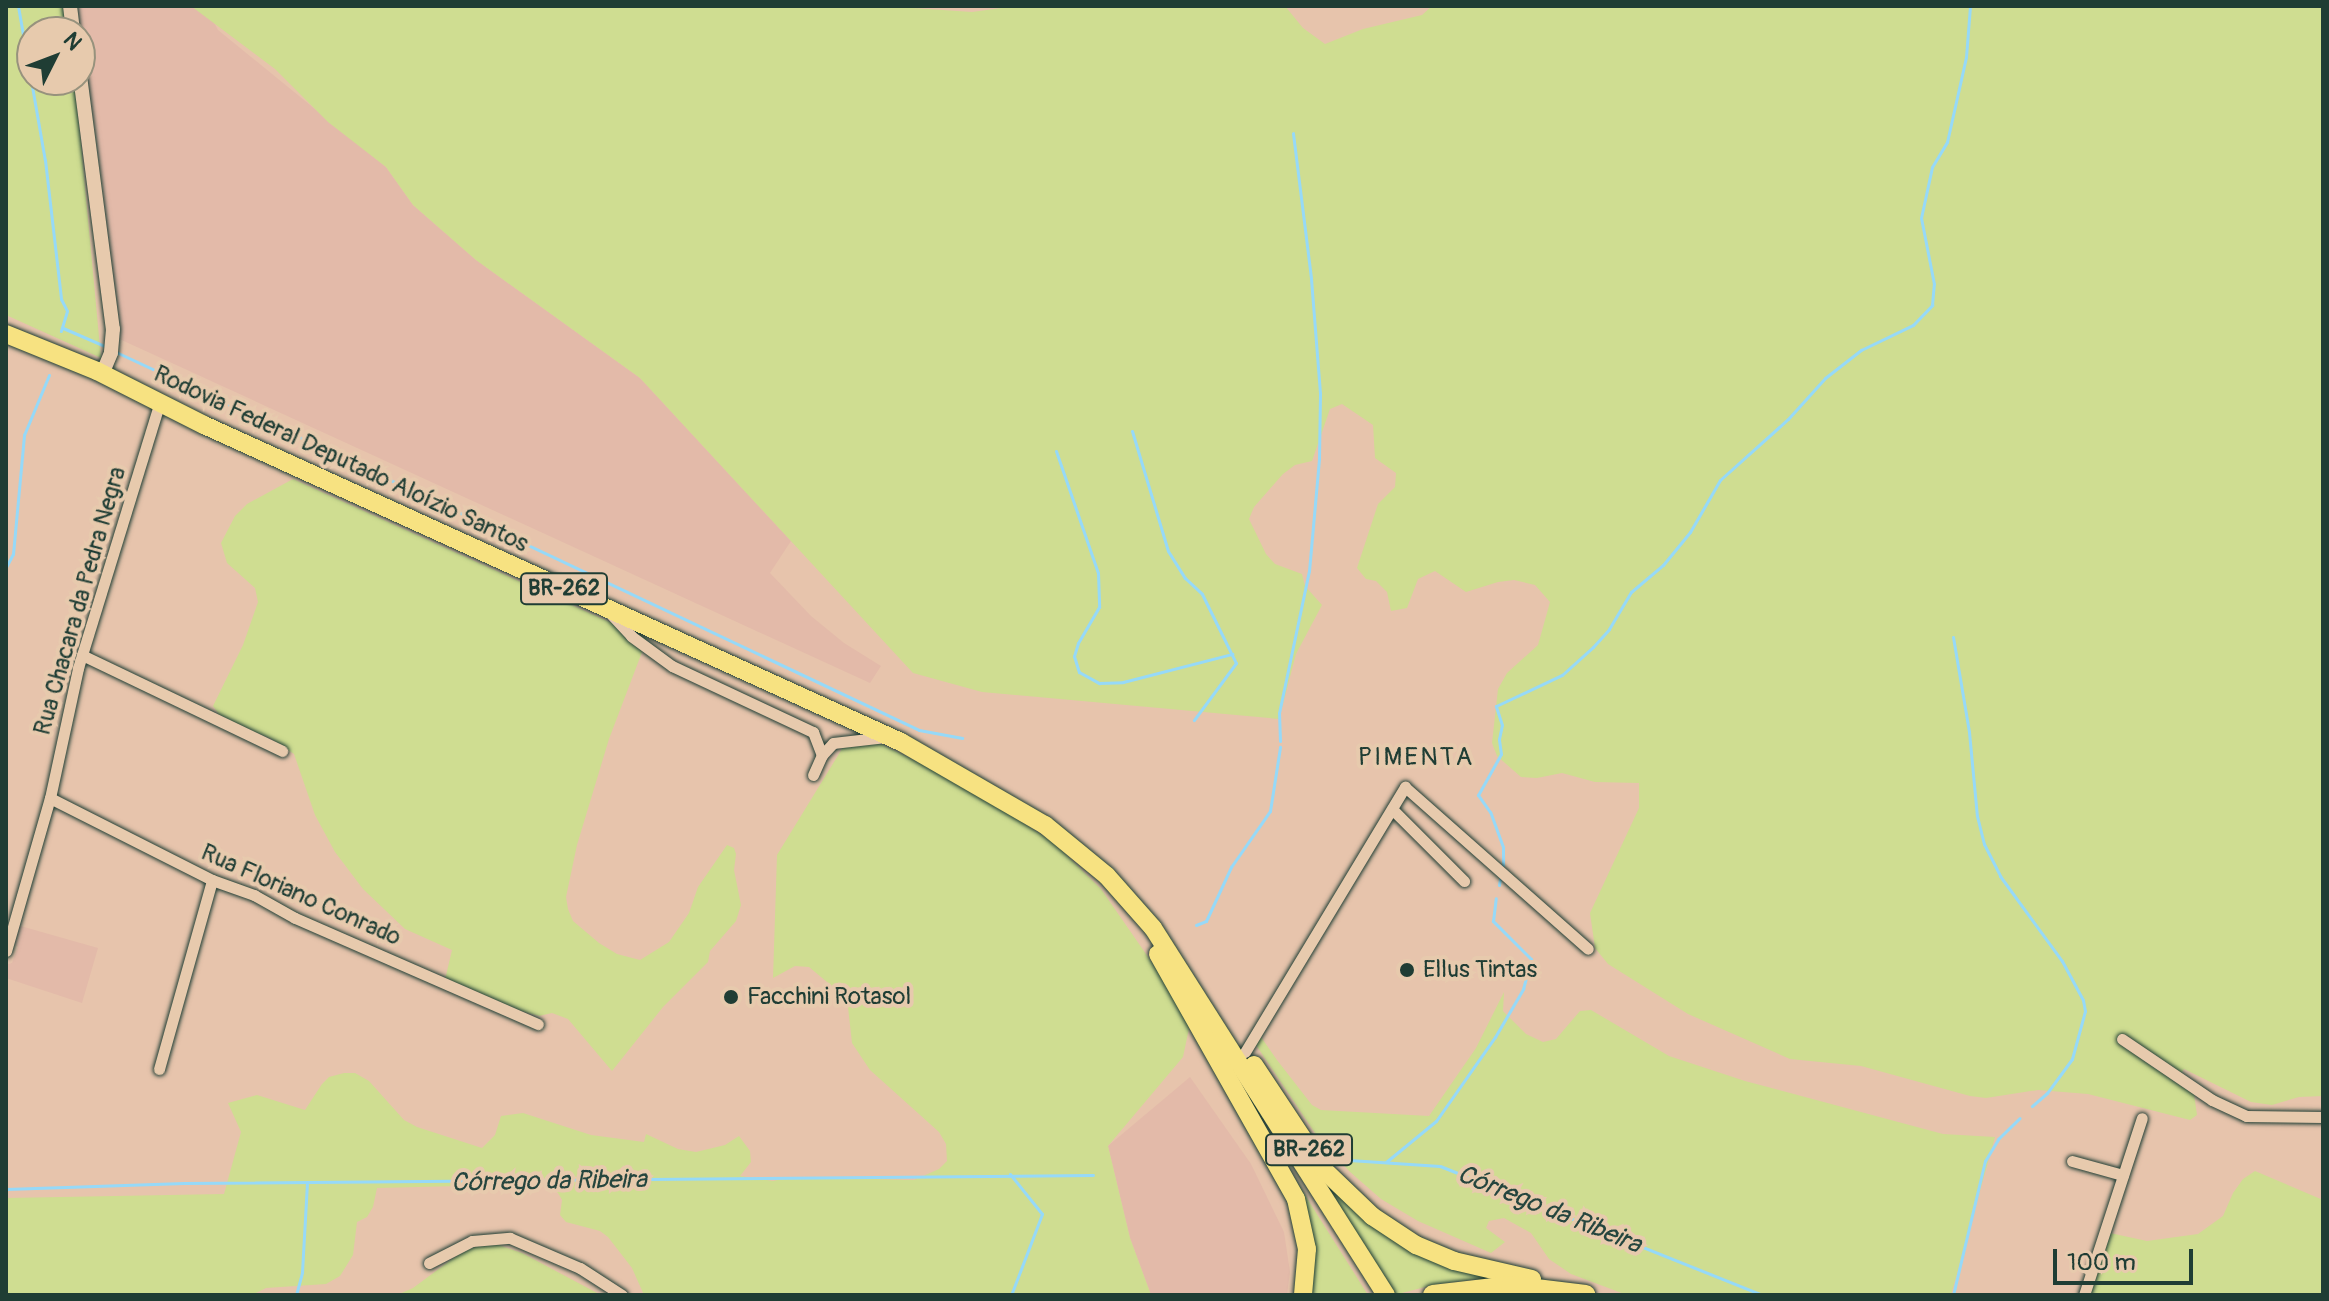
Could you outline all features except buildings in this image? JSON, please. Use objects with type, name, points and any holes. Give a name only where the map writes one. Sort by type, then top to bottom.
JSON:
[{"type":"highway","points":[[6,328],[100,373]]},
{"type":"highway","name":"Rodovia Federal Deputado Aloízio Santos","points":[[6,334],[100,373],[890,737],[997,794],[1079,852]]},
{"type":"highway","points":[[6,347],[52,355]]},
{"type":"highway","name":"BR-262","points":[[1079,852],[1113,881],[1166,939],[1323,1169],[1381,1223],[1454,1261],[1507,1276],[1554,1282],[1596,1295]]},
{"type":"highway","name":"BR-262","points":[[1079,852],[1135,918],[1378,1293]]},
{"type":"highway","name":"BR-262","points":[[1113,881],[1169,950],[1378,1293]]},
{"type":"highway","name":"BR-262","points":[[1135,918],[1296,1199],[1307,1249],[1303,1295]]},
{"type":"highway","points":[[1433,1295],[1511,1286],[1585,1295]]},
{"type":"street","points":[[83,96],[113,329],[111,353],[100,373]]},
{"type":"street","name":"Rua Chacara da Pedra Negra","points":[[6,951],[50,798],[82,655],[160,402]]},
{"type":"street","points":[[606,607],[631,636],[672,666],[813,732],[822,755]]},
{"type":"street","points":[[82,655],[282,751]]},
{"type":"street","points":[[813,775],[822,755],[833,743],[890,737]]},
{"type":"street","points":[[1245,1052],[1405,787],[1588,949]]},
{"type":"street","name":"Rua Floriano Conrado","points":[[50,798],[212,880],[254,895],[295,918],[538,1024]]},
{"type":"street","points":[[1392,809],[1464,881]]},
{"type":"street","points":[[159,1069],[212,880]]},
{"type":"street","points":[[2122,1039],[2212,1100],[2246,1116],[2323,1117]]},
{"type":"street","points":[[2084,1295],[2142,1118]]},
{"type":"street","points":[[2072,1161],[2123,1175]]},
{"type":"street","points":[[429,1263],[472,1241],[510,1238],[580,1268],[622,1295]]},
{"type":"shaded area","points":[[77,6],[205,6],[218,30],[386,167],[413,205],[476,260],[640,378],[791,541],[770,573],[811,616],[844,643],[881,666],[870,683],[115,337],[103,188],[90,96],[96,96],[96,16],[78,16]]},
{"type":"shaded area","points":[[17,925],[98,948],[82,1003],[6,978],[6,965],[12,963],[18,947],[12,942]]},
{"type":"shaded area","points":[[1190,1077],[1251,1164],[1284,1232],[1290,1272],[1287,1295],[1151,1295],[1130,1238],[1108,1146]]},
{"type":"green space","points":[[6,6],[68,6],[69,16],[16,16],[16,96],[76,96],[101,358],[6,315]]},
{"type":"green space","points":[[191,6],[884,6],[972,12],[1016,6],[1285,6],[1303,28],[1325,44],[1363,29],[1422,15],[1432,6],[2323,6],[2323,1096],[2299,1097],[2272,1105],[2251,1102],[2184,1069],[2180,1075],[2194,1094],[2197,1115],[2190,1120],[2088,1094],[2038,1090],[1986,1098],[1970,1096],[1861,1066],[1790,1059],[1688,1014],[1608,964],[1595,948],[1590,913],[1639,808],[1639,783],[1595,782],[1562,773],[1537,778],[1521,777],[1497,756],[1492,743],[1498,689],[1507,673],[1538,645],[1550,602],[1535,585],[1514,580],[1466,592],[1435,571],[1418,579],[1407,608],[1391,611],[1387,592],[1376,581],[1366,579],[1357,568],[1378,504],[1395,487],[1396,473],[1375,458],[1373,425],[1342,404],[1330,409],[1312,461],[1295,465],[1283,474],[1254,507],[1249,519],[1266,554],[1275,564],[1302,574],[1305,586],[1322,605],[1296,654],[1279,719],[982,692],[913,673],[640,378],[476,260],[413,205],[386,167],[328,122],[275,69]]},
{"type":"green space","points":[[293,479],[647,639],[609,739],[577,845],[566,897],[568,909],[573,921],[599,943],[617,954],[640,960],[669,942],[689,913],[698,887],[727,845],[734,848],[736,854],[734,870],[741,905],[736,921],[710,951],[708,962],[663,1007],[612,1071],[568,1019],[552,1013],[539,1016],[443,988],[452,950],[405,929],[363,889],[335,852],[315,815],[294,754],[270,738],[223,720],[213,706],[243,645],[258,602],[255,588],[227,563],[221,543],[235,516],[247,504]]},
{"type":"green space","points":[[877,742],[964,785],[1054,843],[1101,889],[1191,1019],[1183,1057],[1108,1146],[1130,1238],[1151,1295],[644,1295],[632,1268],[608,1237],[600,1231],[566,1222],[560,1215],[562,1200],[558,1193],[544,1184],[377,1188],[373,1207],[367,1217],[357,1222],[353,1255],[340,1276],[326,1284],[266,1288],[252,1295],[6,1295],[6,1198],[224,1194],[241,1132],[228,1103],[257,1095],[305,1110],[329,1077],[344,1073],[355,1073],[369,1081],[404,1120],[482,1148],[495,1135],[501,1116],[523,1113],[591,1135],[644,1142],[646,1134],[678,1149],[696,1152],[725,1145],[739,1136],[750,1151],[751,1162],[740,1176],[773,1181],[791,1177],[914,1180],[939,1169],[947,1161],[946,1144],[939,1132],[870,1070],[852,1043],[848,1007],[833,987],[809,967],[795,966],[773,978],[777,855],[845,744]]},
{"type":"green space","points":[[1504,992],[1503,1011],[1526,1034],[1543,1042],[1556,1039],[1580,1011],[1591,1010],[1669,1056],[1745,1081],[1943,1134],[1995,1137],[1951,1295],[1627,1295],[1571,1274],[1549,1259],[1531,1233],[1504,1218],[1489,1221],[1486,1228],[1505,1242],[1491,1253],[1418,1221],[1381,1199],[1349,1171],[1317,1136],[1250,1036],[1263,1024],[1261,1037],[1312,1105],[1321,1110],[1429,1116],[1476,1048]]},
{"type":"green space","points":[[1256,1075],[1346,1198],[1494,1277],[1437,1284],[1394,1295]]},
{"type":"green space","points":[[1240,1090],[1368,1295],[1307,1295],[1311,1257]]},
{"type":"green space","points":[[2255,1171],[2323,1200],[2323,1295],[2089,1295],[2110,1233],[2147,1241],[2198,1234],[2223,1216],[2233,1193],[2243,1179]]},
{"type":"green space","points":[[490,1242],[522,1253],[601,1295],[397,1295],[413,1288],[463,1251]]},
{"type":"waterway","points":[[18,6],[45,160],[61,299],[67,311],[61,331]]},
{"type":"waterway","points":[[1503,865],[1503,847],[1490,812],[1478,795],[1501,754],[1499,739],[1502,725],[1496,706],[1562,675],[1593,647],[1609,629],[1631,592],[1663,565],[1690,532],[1720,480],[1788,419],[1825,378],[1861,350],[1913,325],[1932,305],[1934,284],[1921,218],[1932,167],[1947,142],[1966,57],[1970,6]]},
{"type":"waterway","points":[[1280,741],[1279,713],[1309,571],[1319,458],[1320,393],[1311,278],[1293,133]]},
{"type":"waterway","points":[[63,328],[107,347]]},
{"type":"waterway","points":[[116,352],[283,430]]},
{"type":"waterway","points":[[6,567],[13,554],[24,435],[49,375]]},
{"type":"waterway","points":[[1132,431],[1168,551],[1185,578],[1202,594],[1236,663],[1194,720]]},
{"type":"waterway","points":[[295,435],[919,730],[962,738]]},
{"type":"waterway","points":[[1056,451],[1098,573],[1099,607],[1074,656],[1079,672],[1099,683],[1123,682],[1232,654]]},
{"type":"waterway","points":[[1953,637],[1969,732],[1977,816],[1984,844],[2000,876],[2062,961],[2083,1000],[2085,1011],[2072,1059],[2047,1093],[2032,1106]]},
{"type":"waterway","points":[[1196,925],[1206,921],[1231,867],[1270,811],[1280,747]]},
{"type":"waterway","points":[[1499,885],[1500,879]]},
{"type":"waterway","points":[[1386,1162],[1436,1121],[1495,1037],[1523,989],[1531,959],[1493,921],[1496,898]]},
{"type":"waterway","points":[[1953,1295],[1985,1161],[1998,1139],[2020,1118]]},
{"type":"waterway","name":"Córrego da Ribeira","points":[[1328,1164],[1349,1160],[1440,1166],[1762,1295]]},
{"type":"waterway","points":[[1010,1174],[1042,1214],[1011,1295]]},
{"type":"waterway","name":"Córrego da Ribeira","points":[[6,1189],[184,1183],[1093,1175]]},
{"type":"waterway","points":[[296,1295],[302,1272],[307,1182]]},
{"type":"place","name":"Ellus Tintas","points":[[1407,970]]},
{"type":"place","name":"Facchini Rotasol","points":[[731,997]]},
{"type":"district","name":"PIMENTA","points":[[1416,758]]}]
